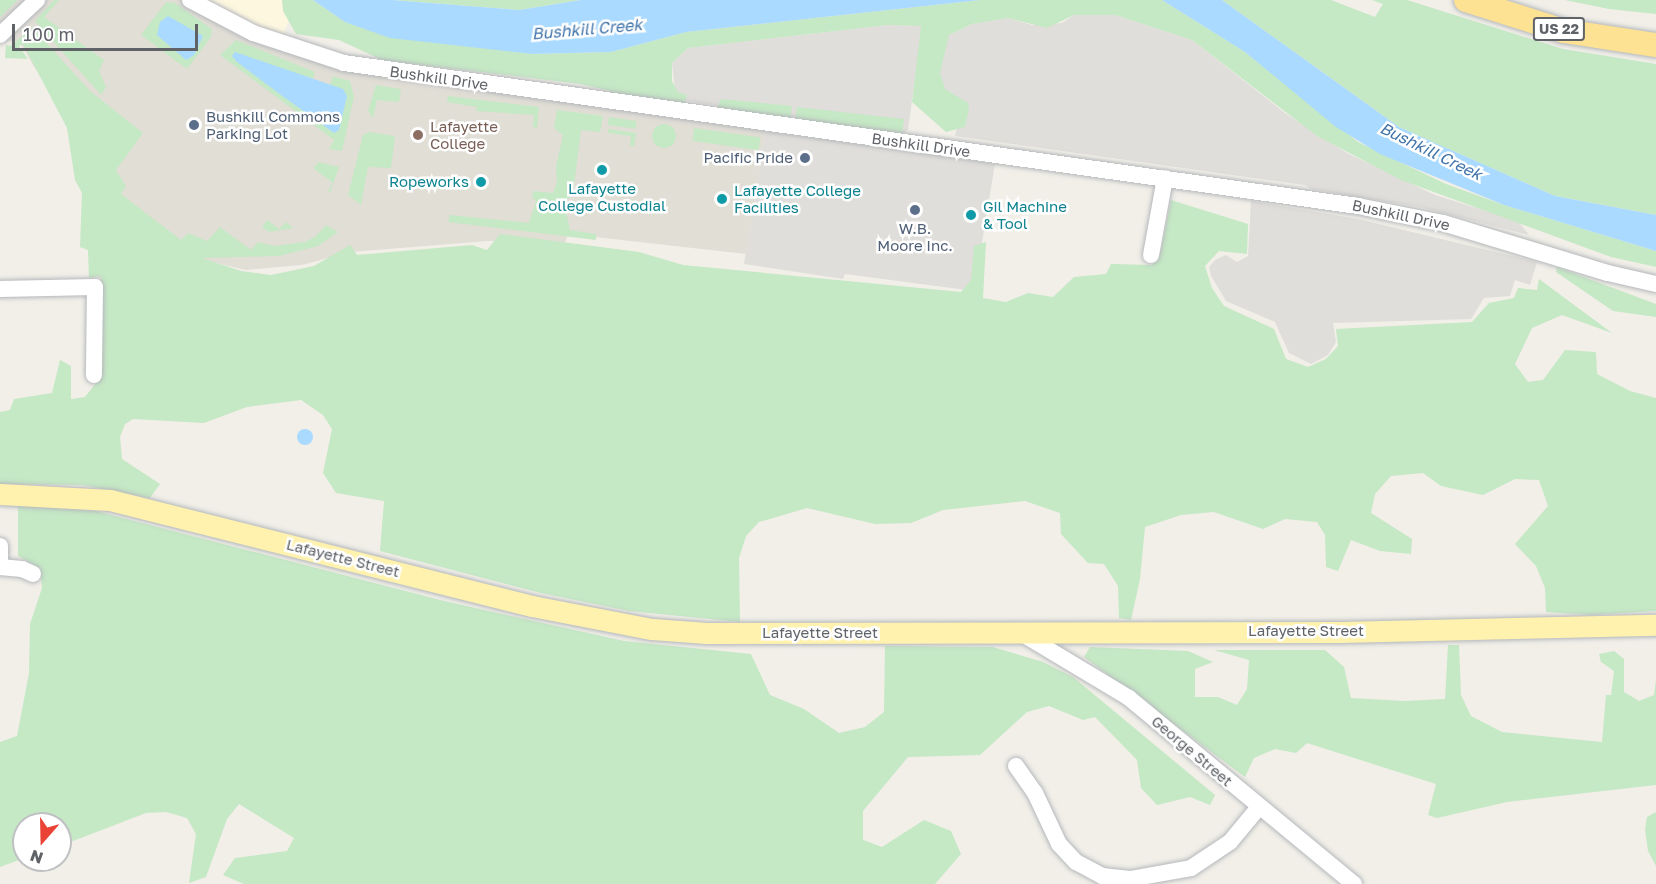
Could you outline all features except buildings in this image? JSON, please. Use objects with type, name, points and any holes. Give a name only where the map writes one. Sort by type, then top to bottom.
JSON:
[{"type":"highway","name":"US 22","points":[[1466,0],[1564,31],[1656,45]]},
{"type":"highway","name":"US 22","points":[[1514,0],[1582,19],[1656,29]]},
{"type":"main road","name":"Lafayette Street","points":[[0,494],[110,500],[532,606],[652,628],[707,633],[1340,632],[1656,624]]},
{"type":"street","points":[[0,35],[37,0]]},
{"type":"street","name":"Bushkill Drive","points":[[190,0],[250,32],[344,63],[1165,178],[1427,219],[1656,284]]},
{"type":"street","points":[[1151,255],[1165,178]]},
{"type":"street","points":[[0,289],[94,287],[94,375]]},
{"type":"street","points":[[0,546],[0,567],[22,569],[33,574]]},
{"type":"street","name":"George Street","points":[[1021,632],[1129,698],[1354,884]]},
{"type":"street","points":[[1016,766],[1035,793],[1059,844],[1076,862],[1102,876],[1130,879],[1191,868],[1230,842],[1260,807]]},
{"type":"shaded area","name":"Lafayette College","points":[[0,0],[190,0],[319,57],[767,123],[746,254],[568,234],[565,243],[488,241],[350,252],[302,265],[246,270],[212,262],[132,279],[98,278],[105,186],[19,41],[0,41]]},
{"type":"shaded area","points":[[198,0],[290,0],[292,13],[282,37]]},
{"type":"shaded area","points":[[1089,12],[1115,15],[1192,40],[1285,113],[1347,153],[1435,195],[1518,221],[1529,235],[1420,207],[1311,189],[1305,185],[955,136],[959,118],[929,67],[949,35],[972,24],[1008,18],[1032,25],[1062,23],[1074,15]]},
{"type":"shaded area","points":[[888,25],[922,26],[908,130],[903,133],[676,99],[672,63],[688,48]]},
{"type":"shaded area","points":[[766,128],[995,164],[974,291],[845,274],[843,279],[744,264]]},
{"type":"shaded area","points":[[1251,201],[1358,219],[1537,262],[1530,285],[1515,280],[1510,296],[1484,298],[1471,319],[1333,323],[1336,342],[1328,355],[1311,364],[1289,353],[1275,322],[1226,301],[1211,276],[1209,267],[1215,260],[1226,255],[1237,262],[1248,256]]},
{"type":"green space","points":[[0,0],[18,0],[0,17]]},
{"type":"green space","points":[[54,0],[59,0],[44,17],[104,60],[99,71],[106,87],[101,95],[35,21]]},
{"type":"green space","points":[[282,0],[313,0],[345,22],[532,54],[611,52],[686,32],[980,0],[1162,0],[1245,52],[1358,142],[1446,184],[1504,205],[1656,251],[1656,267],[1611,257],[1401,180],[1317,136],[1192,40],[1115,15],[1074,15],[1047,28],[1008,18],[972,24],[949,35],[940,73],[945,89],[968,103],[969,109],[965,127],[946,132],[912,102],[921,26],[888,25],[688,48],[672,63],[672,81],[678,92],[687,95],[685,103],[612,95],[610,91],[580,84],[382,60],[339,40],[296,34],[283,11]]},
{"type":"green space","points":[[392,0],[581,0],[519,10]]},
{"type":"green space","points":[[1222,0],[1331,0],[1375,17],[1383,4],[1372,0],[1407,0],[1563,49],[1656,64],[1656,215],[1555,196],[1399,127]]},
{"type":"green space","points":[[1565,0],[1656,0],[1656,14],[1609,9]]},
{"type":"green space","points":[[166,2],[175,3],[212,29],[211,37],[187,69],[141,35]]},
{"type":"green space","points":[[33,28],[90,91],[143,133],[116,170],[126,186],[121,194],[181,240],[188,233],[207,241],[220,227],[251,250],[258,242],[274,246],[305,242],[316,236],[326,225],[338,232],[318,246],[279,256],[202,258],[241,271],[271,275],[314,266],[350,245],[357,255],[472,245],[487,250],[500,234],[639,252],[683,265],[961,292],[971,280],[974,246],[986,242],[983,298],[1006,302],[1028,293],[1053,297],[1074,277],[1106,274],[1111,264],[1152,265],[1161,250],[1171,200],[1248,224],[1247,254],[1219,251],[1205,266],[1212,288],[1224,306],[1274,329],[1286,359],[1308,367],[1326,359],[1338,346],[1336,329],[1472,322],[1489,303],[1514,298],[1518,288],[1537,290],[1539,279],[1612,333],[1562,315],[1532,328],[1515,364],[1528,382],[1543,380],[1565,350],[1596,352],[1597,374],[1630,391],[1656,398],[1656,611],[1590,615],[1546,612],[1545,588],[1536,566],[1515,544],[1548,506],[1539,480],[1515,479],[1483,495],[1441,486],[1423,473],[1391,476],[1375,494],[1371,513],[1412,539],[1411,554],[1380,551],[1351,540],[1338,571],[1326,567],[1325,535],[1317,522],[1285,519],[1263,529],[1214,512],[1181,515],[1145,527],[1140,579],[1131,620],[1119,618],[1118,586],[1104,564],[1088,563],[1061,534],[1060,513],[1025,501],[943,510],[911,523],[875,524],[807,508],[759,522],[746,536],[739,558],[740,622],[629,611],[541,593],[380,551],[384,501],[336,493],[323,473],[332,429],[323,415],[301,400],[247,407],[204,423],[133,419],[125,424],[120,437],[122,459],[160,484],[150,498],[82,485],[0,484],[0,412],[10,410],[14,399],[52,393],[60,360],[71,366],[71,399],[85,397],[99,379],[101,276],[89,278],[88,250],[80,247],[82,193],[75,180],[67,128],[23,44],[19,46],[28,59],[5,58],[6,45],[10,46]]},
{"type":"green space","points":[[236,40],[315,72],[312,81],[330,86],[333,76],[350,81],[354,97],[342,151],[329,149],[334,140],[220,55]]},
{"type":"green space","points":[[376,85],[401,89],[399,102],[377,100],[373,118],[368,111]]},
{"type":"green space","points":[[448,96],[539,107],[537,128],[533,127],[534,115],[476,111],[477,107],[447,102]]},
{"type":"green space","points":[[721,99],[792,106],[790,120],[717,108]]},
{"type":"green space","points":[[797,107],[904,119],[902,136],[795,121]]},
{"type":"green space","points":[[557,110],[603,116],[600,132],[581,130],[573,194],[564,202],[570,230],[596,234],[596,240],[448,222],[450,215],[529,223],[536,201],[532,197],[533,191],[553,193],[557,183],[556,167],[563,135],[554,128]]},
{"type":"green space","points":[[609,117],[637,121],[636,129],[608,125]]},
{"type":"green space","points":[[664,124],[673,127],[676,136],[673,145],[664,148],[655,145],[652,136],[655,127]]},
{"type":"green space","points":[[694,128],[760,137],[759,150],[692,141]]},
{"type":"green space","points":[[608,129],[636,133],[634,146],[630,146],[631,136],[608,133]]},
{"type":"green space","points":[[369,132],[395,136],[391,168],[368,167],[361,205],[348,195],[363,135]]},
{"type":"green space","points":[[319,162],[339,167],[330,193],[328,191],[333,183],[313,168]]},
{"type":"green space","points":[[267,220],[279,229],[286,222],[293,228],[269,232],[262,227]]},
{"type":"green space","points":[[1557,267],[1656,304],[1656,317],[1613,311],[1556,272]]},
{"type":"green space","points":[[18,505],[96,511],[444,601],[624,641],[751,654],[770,695],[804,709],[839,733],[865,727],[884,712],[885,646],[993,647],[1043,662],[1073,677],[1215,795],[1210,805],[1190,797],[1157,805],[1141,788],[1137,760],[1095,717],[1083,720],[1049,706],[1027,712],[980,755],[908,757],[863,811],[863,840],[882,847],[924,820],[951,831],[961,854],[935,884],[244,884],[223,875],[235,858],[287,851],[294,838],[239,804],[227,819],[206,877],[189,883],[196,834],[187,818],[166,812],[146,813],[72,841],[72,812],[12,812],[12,862],[0,867],[0,742],[17,736],[29,673],[30,624],[42,588],[40,568],[18,556]]},
{"type":"green space","points":[[1448,645],[1459,645],[1461,695],[1471,716],[1502,732],[1602,742],[1606,695],[1611,695],[1614,671],[1601,662],[1599,654],[1614,651],[1624,659],[1624,692],[1639,701],[1654,695],[1656,680],[1656,785],[1507,802],[1437,818],[1428,815],[1436,784],[1307,743],[1296,753],[1275,749],[1254,758],[1245,777],[1084,657],[1090,647],[1188,651],[1213,662],[1195,669],[1195,697],[1218,697],[1237,705],[1247,689],[1249,660],[1214,650],[1325,650],[1344,667],[1351,698],[1404,701],[1445,699]]},
{"type":"green space","points":[[1656,812],[1656,866],[1648,851],[1645,829],[1647,817]]},
{"type":"water","name":"Bushkill Creek","points":[[313,0],[392,0],[519,10],[581,0],[980,0],[686,32],[611,52],[532,54],[390,38],[345,22]]},
{"type":"water","name":"Bushkill Creek","points":[[1162,0],[1222,0],[1399,127],[1555,196],[1656,215],[1656,251],[1504,205],[1380,154],[1336,127],[1245,52]]},
{"type":"water","points":[[168,16],[203,36],[194,55],[186,60],[157,35],[160,22]]},
{"type":"water","points":[[235,52],[343,89],[347,96],[339,130],[334,133],[237,62],[232,56]]},
{"type":"water","points":[[302,429],[308,429],[313,437],[311,443],[302,445],[297,440],[297,434]]},
{"type":"place","name":"Bushkill Commons Parking Lot","points":[[194,125]]},
{"type":"place","name":"Lafayette College","points":[[418,135]]},
{"type":"place","name":"Pacific Pride","points":[[805,158]]},
{"type":"place","name":"Lafayette College Custodial","points":[[602,170]]},
{"type":"place","name":"Ropeworks","points":[[481,182]]},
{"type":"place","name":"Lafayette College Facilities","points":[[722,199]]},
{"type":"place","name":"W.B. Moore Inc.","points":[[915,210]]},
{"type":"place","name":"Gil Machine & Tool","points":[[971,215]]}]
